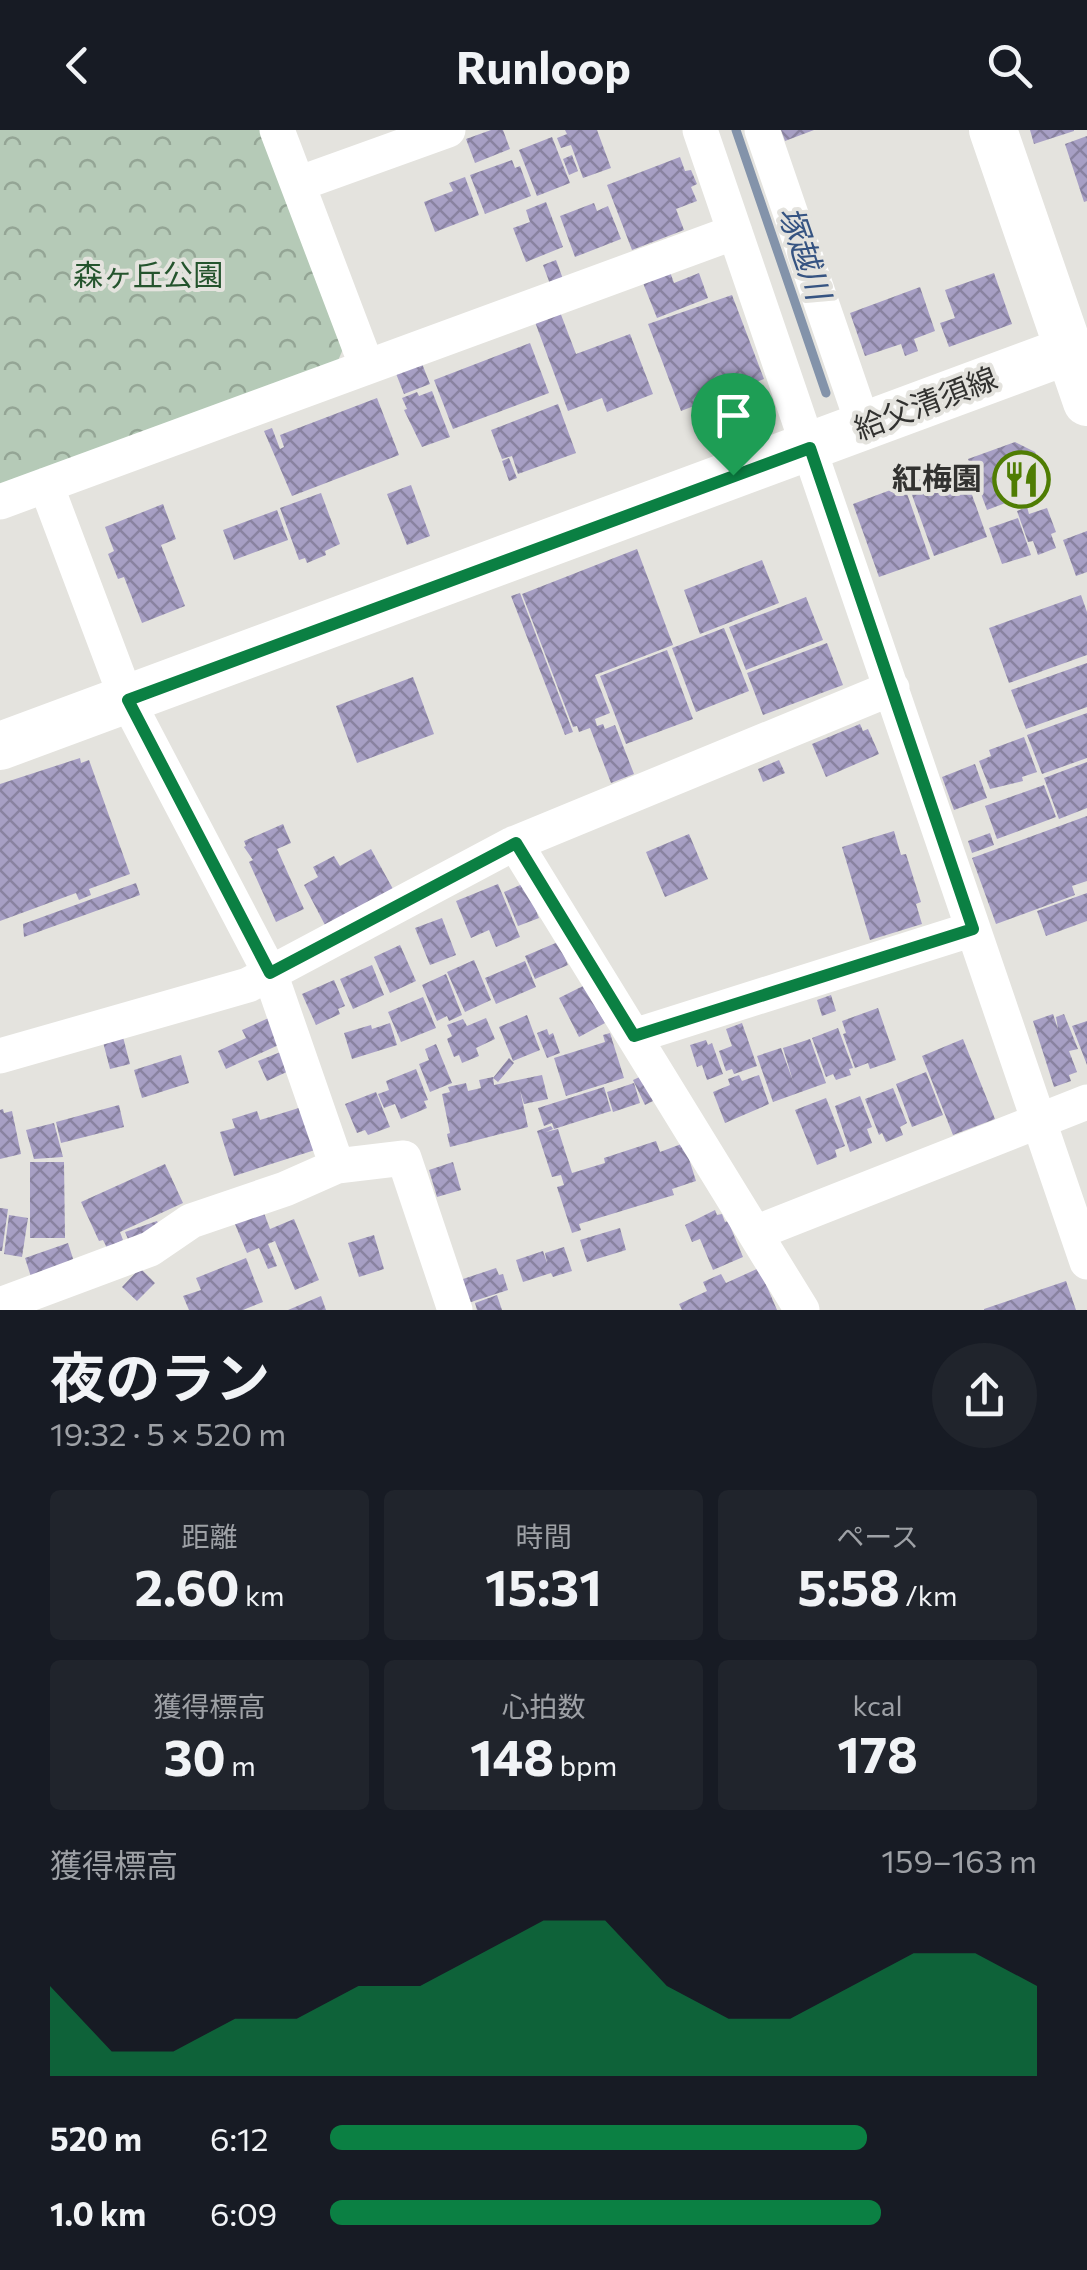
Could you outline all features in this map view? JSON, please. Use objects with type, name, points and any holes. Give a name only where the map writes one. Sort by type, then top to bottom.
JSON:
[{"type":"main road","points":[[993,130],[1078,347],[1087,402]]},
{"type":"main road","name":"給父清須線","points":[[0,746],[1078,347]]},
{"type":"street","points":[[277,130],[368,367]]},
{"type":"street","points":[[298,184],[448,130]]},
{"type":"street","points":[[700,130],[1087,1262]]},
{"type":"street","points":[[762,130],[864,427]]},
{"type":"street","points":[[0,502],[735,232]]},
{"type":"street","points":[[46,486],[128,700],[270,973],[337,1166]]},
{"type":"street","points":[[0,1056],[248,985],[516,843],[892,688]]},
{"type":"street","points":[[516,843],[802,1310]]},
{"type":"street","points":[[634,1036],[973,929]]},
{"type":"street","points":[[755,1233],[1087,1102]]},
{"type":"street","points":[[0,1305],[150,1249],[192,1221],[337,1166],[404,1158],[455,1310]]},
{"type":"green space","name":"森ヶ丘公園","points":[[0,130],[260,130],[343,349],[337,363],[0,487]]},
{"type":"building","points":[[503,130],[510,149],[475,163],[466,139]]},
{"type":"building","points":[[565,130],[597,130],[611,168],[583,178],[571,145],[561,148],[557,138],[567,134]]},
{"type":"building","points":[[781,130],[814,130],[785,141]]},
{"type":"building","points":[[1030,130],[1074,130],[1074,131],[1034,144]]},
{"type":"building","points":[[1087,136],[1087,201],[1084,202],[1065,144]]},
{"type":"building","points":[[552,137],[570,183],[537,196],[519,150]]},
{"type":"building","points":[[572,155],[578,171],[569,175],[563,159]]},
{"type":"building","points":[[680,157],[685,171],[691,170],[697,184],[691,187],[697,201],[676,209],[684,230],[632,250],[607,185]]},
{"type":"building","points":[[512,160],[515,168],[520,166],[531,196],[485,214],[470,175]]},
{"type":"building","points":[[465,177],[479,215],[435,232],[424,202],[453,191],[449,183]]},
{"type":"building","points":[[546,202],[563,247],[526,262],[513,228],[530,222],[526,210]]},
{"type":"building","points":[[594,203],[597,211],[608,206],[621,239],[575,257],[560,216]]},
{"type":"building","points":[[556,260],[563,279],[550,284],[543,265]]},
{"type":"building","points":[[670,272],[674,283],[699,273],[708,298],[657,318],[643,283]]},
{"type":"building","points":[[994,273],[1012,324],[949,347],[940,323],[955,318],[945,290]]},
{"type":"building","points":[[920,287],[935,331],[914,339],[918,351],[905,356],[901,344],[865,356],[850,313]]},
{"type":"building","points":[[732,295],[764,379],[681,411],[648,324]]},
{"type":"building","points":[[560,312],[576,354],[630,334],[653,394],[607,412],[602,398],[568,411],[535,322]]},
{"type":"building","points":[[530,343],[549,393],[453,429],[434,380]]},
{"type":"building","points":[[421,361],[430,384],[404,394],[395,371]]},
{"type":"building","points":[[432,391],[450,437],[422,447],[402,398]]},
{"type":"building","points":[[377,398],[399,455],[292,496],[264,431],[272,428],[280,449],[284,447],[280,435]]},
{"type":"building","points":[[558,404],[576,453],[518,474],[512,456],[502,459],[491,430]]},
{"type":"building","points":[[1015,442],[1035,452],[1048,487],[987,510],[968,459]]},
{"type":"building","points":[[509,458],[517,478],[509,481],[502,461]]},
{"type":"building","points":[[961,464],[987,537],[934,556],[908,484]]},
{"type":"building","points":[[411,485],[430,536],[407,545],[387,494]]},
{"type":"building","points":[[904,485],[930,559],[879,577],[853,504]]},
{"type":"building","points":[[321,493],[340,544],[307,563],[305,558],[299,560],[280,508]]},
{"type":"building","points":[[163,504],[176,539],[161,545],[185,606],[142,623],[124,577],[118,579],[108,554],[114,551],[105,527]]},
{"type":"building","points":[[1027,507],[1029,514],[1047,508],[1056,532],[1051,534],[1056,548],[1038,555],[1033,541],[1028,542],[1017,511]]},
{"type":"building","points":[[277,510],[288,540],[234,560],[223,530]]},
{"type":"building","points":[[1018,518],[1031,555],[1002,564],[989,528]]},
{"type":"building","points":[[1087,531],[1087,572],[1076,576],[1063,540]]},
{"type":"building","points":[[637,549],[673,645],[595,675],[610,713],[595,719],[597,726],[603,724],[605,729],[615,725],[634,774],[611,783],[590,728],[579,732],[577,726],[573,727],[522,594]]},
{"type":"building","points":[[762,560],[779,603],[700,634],[684,590]]},
{"type":"building","points":[[520,593],[573,732],[565,735],[511,596]]},
{"type":"building","points":[[1081,595],[1087,612],[1087,655],[1009,683],[989,628]]},
{"type":"building","points":[[806,597],[823,640],[746,670],[729,627]]},
{"type":"building","points":[[724,628],[749,691],[696,712],[672,648]]},
{"type":"building","points":[[827,643],[843,685],[763,715],[747,673]]},
{"type":"building","points":[[667,650],[693,719],[626,744],[600,676]]},
{"type":"building","points":[[1087,663],[1087,707],[1026,729],[1011,690]]},
{"type":"building","points":[[413,677],[434,734],[357,763],[336,706]]},
{"type":"building","points":[[1087,713],[1087,758],[1042,774],[1027,735]]},
{"type":"building","points":[[860,724],[863,731],[868,729],[879,754],[826,777],[812,744]]},
{"type":"building","points":[[1024,737],[1037,772],[1022,777],[1023,781],[990,789],[979,761],[991,756],[989,750]]},
{"type":"building","points":[[80,758],[81,763],[89,760],[130,874],[89,889],[91,895],[79,900],[76,893],[0,921],[0,784]]},
{"type":"building","points":[[779,760],[785,773],[763,782],[758,769]]},
{"type":"building","points":[[1087,762],[1087,808],[1059,819],[1044,778]]},
{"type":"building","points":[[975,764],[987,798],[954,810],[942,777]]},
{"type":"building","points":[[1044,785],[1056,817],[997,839],[985,806]]},
{"type":"building","points":[[1087,816],[1087,881],[1072,886],[1075,895],[996,924],[972,858]]},
{"type":"building","points":[[283,824],[291,843],[277,849],[304,909],[276,922],[249,862],[253,860],[244,841]]},
{"type":"building","points":[[894,831],[901,855],[906,854],[921,902],[916,904],[922,924],[870,940],[842,847]]},
{"type":"building","points":[[990,833],[994,845],[972,853],[968,841]]},
{"type":"building","points":[[689,834],[708,879],[665,897],[646,852]]},
{"type":"building","points":[[371,849],[393,889],[325,925],[304,885],[318,877],[313,867],[334,856],[340,866]]},
{"type":"building","points":[[136,883],[140,895],[24,937],[23,924]]},
{"type":"building","points":[[525,883],[539,918],[518,926],[504,892]]},
{"type":"building","points":[[498,884],[520,937],[496,947],[489,930],[471,938],[456,901]]},
{"type":"building","points":[[1087,893],[1087,921],[1046,936],[1037,911]]},
{"type":"building","points":[[442,918],[456,955],[430,965],[415,928]]},
{"type":"building","points":[[558,942],[568,965],[535,979],[525,956]]},
{"type":"building","points":[[400,945],[416,981],[390,993],[374,957]]},
{"type":"building","points":[[474,960],[491,1000],[465,1012],[447,972]]},
{"type":"building","points":[[525,961],[536,987],[496,1004],[485,978]]},
{"type":"building","points":[[372,965],[384,995],[353,1009],[340,979]]},
{"type":"building","points":[[446,974],[462,1015],[437,1021],[422,985]]},
{"type":"building","points":[[334,980],[345,1006],[338,1009],[340,1014],[316,1025],[302,994]]},
{"type":"building","points":[[585,985],[605,1023],[579,1037],[559,998]]},
{"type":"building","points":[[831,995],[836,1011],[822,1016],[817,1000]]},
{"type":"building","points":[[423,997],[436,1028],[401,1042],[388,1012]]},
{"type":"building","points":[[878,1008],[896,1060],[870,1069],[868,1063],[855,1068],[842,1021]]},
{"type":"building","points":[[1053,1014],[1058,1029],[1056,1017],[1064,1014],[1078,1049],[1069,1051],[1077,1072],[1069,1075],[1071,1081],[1054,1087],[1033,1021]]},
{"type":"building","points":[[527,1015],[540,1050],[513,1061],[499,1027]]},
{"type":"building","points":[[271,1017],[283,1043],[226,1069],[218,1051],[246,1038],[242,1030]]},
{"type":"building","points":[[486,1018],[495,1039],[476,1048],[479,1056],[462,1063],[459,1055],[454,1057],[447,1025],[463,1019],[467,1026]]},
{"type":"building","points":[[1087,1021],[1087,1065],[1072,1026]]},
{"type":"building","points":[[390,1023],[397,1045],[352,1059],[344,1033]]},
{"type":"building","points":[[742,1023],[757,1066],[734,1074],[732,1069],[726,1071],[719,1051],[732,1046],[726,1029]]},
{"type":"building","points":[[838,1028],[853,1068],[849,1069],[851,1075],[836,1080],[833,1074],[826,1077],[812,1038]]},
{"type":"building","points":[[547,1029],[549,1035],[553,1033],[560,1053],[547,1058],[537,1033]]},
{"type":"building","points":[[610,1033],[624,1078],[566,1096],[554,1058],[605,1042],[603,1035]]},
{"type":"building","points":[[123,1037],[130,1064],[110,1069],[103,1042]]},
{"type":"building","points":[[810,1039],[826,1083],[773,1102],[757,1056],[781,1048],[793,1081],[783,1048]]},
{"type":"building","points":[[963,1039],[995,1119],[953,1135],[922,1056]]},
{"type":"building","points":[[706,1040],[708,1045],[712,1043],[723,1074],[707,1080],[702,1065],[697,1067],[690,1045]]},
{"type":"building","points":[[436,1044],[452,1083],[430,1092],[419,1064],[429,1060],[425,1049]]},
{"type":"building","points":[[283,1051],[291,1070],[267,1081],[258,1061]]},
{"type":"building","points":[[181,1055],[189,1083],[142,1098],[134,1070]]},
{"type":"building","points":[[509,1058],[514,1063],[498,1082],[493,1078]]},
{"type":"building","points":[[416,1069],[428,1100],[424,1101],[427,1108],[401,1119],[395,1104],[384,1108],[378,1094],[389,1090],[386,1081]]},
{"type":"building","points":[[926,1072],[943,1115],[912,1127],[896,1084]]},
{"type":"building","points":[[542,1075],[548,1099],[524,1104],[520,1090],[528,1127],[450,1147],[442,1094],[450,1092],[448,1087],[466,1083],[468,1091],[481,1088],[479,1080],[493,1077],[494,1085]]},
{"type":"building","points":[[644,1075],[655,1100],[645,1105],[633,1080]]},
{"type":"building","points":[[739,1075],[742,1081],[759,1075],[769,1104],[725,1123],[713,1092],[730,1085],[728,1079]]},
{"type":"building","points":[[634,1083],[640,1103],[613,1112],[607,1092]]},
{"type":"building","points":[[604,1087],[611,1111],[554,1129],[552,1123],[544,1126],[538,1108]]},
{"type":"building","points":[[893,1088],[907,1123],[900,1127],[903,1135],[886,1142],[882,1133],[879,1135],[865,1099]]},
{"type":"building","points":[[376,1092],[390,1127],[368,1135],[365,1130],[357,1133],[345,1104]]},
{"type":"building","points":[[860,1096],[872,1127],[867,1129],[872,1143],[850,1152],[835,1106]]},
{"type":"building","points":[[826,1098],[845,1146],[835,1150],[837,1157],[817,1165],[795,1110]]},
{"type":"building","points":[[119,1105],[124,1127],[61,1143],[56,1122]]},
{"type":"building","points":[[302,1107],[315,1150],[234,1176],[220,1132],[235,1128],[232,1119],[257,1111],[260,1120]]},
{"type":"building","points":[[0,1110],[4,1113],[12,1111],[21,1154],[0,1159]]},
{"type":"building","points":[[54,1123],[63,1157],[34,1159],[26,1130]]},
{"type":"building","points":[[551,1126],[553,1129],[546,1132],[558,1129],[572,1173],[656,1141],[660,1152],[684,1143],[696,1181],[672,1189],[674,1195],[579,1224],[581,1230],[572,1233],[557,1187],[564,1185],[561,1175],[552,1177],[537,1131]]},
{"type":"building","points":[[30,1162],[64,1162],[65,1238],[30,1238]]},
{"type":"building","points":[[453,1162],[461,1190],[437,1197],[429,1170]]},
{"type":"building","points":[[165,1164],[183,1203],[120,1232],[123,1240],[107,1248],[103,1240],[99,1241],[81,1202]]},
{"type":"building","points":[[261,1205],[270,1229],[294,1219],[319,1280],[295,1290],[275,1241],[268,1244],[277,1266],[268,1269],[259,1248],[247,1253],[232,1217]]},
{"type":"building","points":[[0,1208],[8,1209],[2,1251],[0,1251]]},
{"type":"building","points":[[715,1210],[728,1221],[743,1257],[713,1270],[700,1239],[692,1242],[685,1225]]},
{"type":"building","points":[[9,1215],[28,1218],[22,1257],[4,1254]]},
{"type":"building","points":[[157,1221],[161,1229],[130,1244],[125,1232]]},
{"type":"building","points":[[620,1228],[626,1250],[587,1262],[580,1240]]},
{"type":"building","points":[[374,1235],[384,1269],[359,1277],[348,1243]]},
{"type":"building","points":[[68,1243],[76,1268],[33,1283],[25,1258]]},
{"type":"building","points":[[564,1247],[572,1271],[523,1282],[516,1260],[543,1251],[547,1263],[545,1253]]},
{"type":"building","points":[[246,1258],[263,1302],[243,1310],[189,1310],[183,1296],[201,1290],[196,1278]]},
{"type":"building","points":[[140,1268],[155,1283],[137,1301],[122,1287]]},
{"type":"building","points":[[496,1268],[499,1275],[503,1274],[508,1290],[468,1303],[460,1280]]},
{"type":"building","points":[[759,1268],[777,1310],[682,1310],[679,1304],[707,1291],[703,1282],[721,1274],[726,1283]]},
{"type":"building","points":[[1066,1281],[1076,1310],[984,1310],[984,1309]]},
{"type":"building","points":[[497,1295],[502,1310],[477,1310],[475,1303]]},
{"type":"building","points":[[321,1296],[326,1310],[288,1310]]},
{"type":"waterway","name":"塚越川","points":[[736,130],[826,393]]},
{"type":"place","name":"紅梅園","points":[[1021,479]]},
{"type":"route","points":[[810,448],[973,929],[634,1036],[516,843],[270,973],[128,700],[733,475],[810,448]]}]
